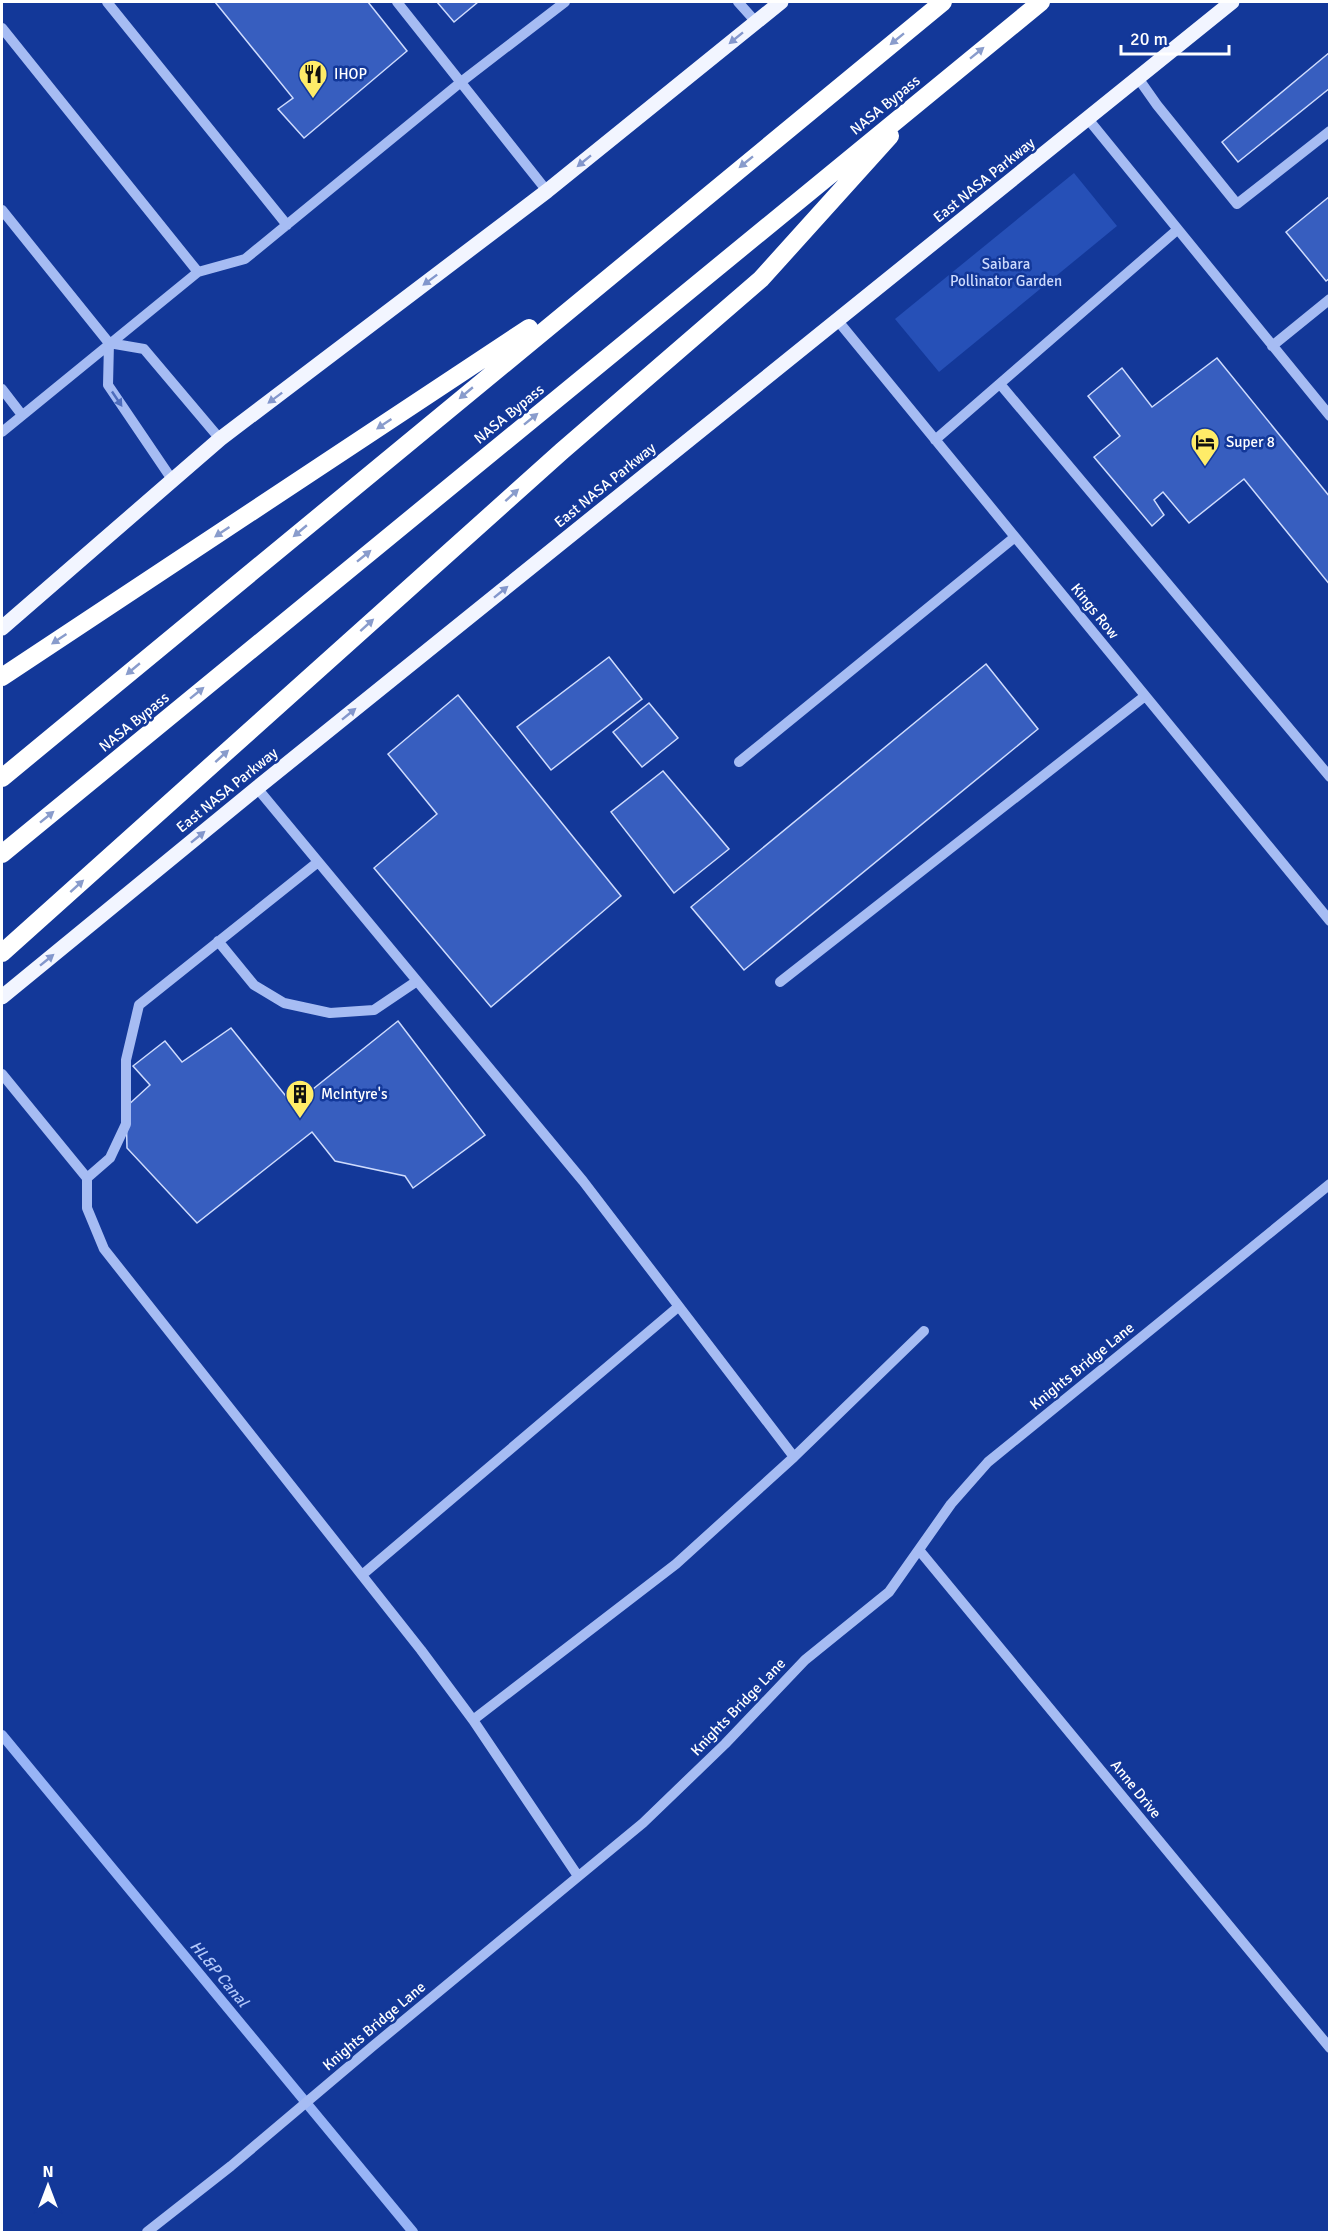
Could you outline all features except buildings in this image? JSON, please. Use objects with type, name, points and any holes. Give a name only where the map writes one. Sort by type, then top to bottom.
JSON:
[{"type":"highway","points":[[2,778],[943,2]]},
{"type":"highway","name":"NASA Bypass","points":[[2,854],[1041,2]]},
{"type":"highway","points":[[2,953],[554,458],[761,279],[931,90]]},
{"type":"highway","points":[[2,677],[608,276]]},
{"type":"main road","points":[[2,628],[220,439],[547,191],[781,2]]},
{"type":"main road","name":"East NASA Parkway","points":[[2,997],[1232,2]]},
{"type":"street","points":[[107,2],[287,225]]},
{"type":"street","points":[[397,2],[547,191]]},
{"type":"street","points":[[2,432],[198,272],[245,259],[461,82],[565,2]]},
{"type":"street","points":[[738,2],[756,22]]},
{"type":"street","points":[[2,28],[198,272]]},
{"type":"street","points":[[1138,78],[1237,204],[1329,131]]},
{"type":"street","points":[[1088,119],[1329,416]]},
{"type":"street","points":[[2,210],[109,343],[108,385],[173,481]]},
{"type":"street","points":[[935,440],[1177,230]]},
{"type":"street","points":[[1272,346],[1329,299]]},
{"type":"street","name":"Kings Row","points":[[838,321],[1329,921]]},
{"type":"street","points":[[109,343],[144,349],[220,439]]},
{"type":"street","points":[[1000,384],[1329,777]]},
{"type":"street","points":[[2,388],[22,415]]},
{"type":"street","points":[[739,762],[1015,537]]},
{"type":"street","points":[[780,982],[1145,696]]},
{"type":"street","points":[[257,789],[584,1181],[794,1457]]},
{"type":"street","points":[[87,1178],[110,1158],[126,1124],[126,1060],[139,1005],[318,862]]},
{"type":"street","points":[[218,941],[254,985],[284,1003],[330,1013],[374,1010],[417,981]]},
{"type":"street","points":[[2,1074],[87,1178],[87,1208],[104,1249],[473,1719],[578,1876]]},
{"type":"street","name":"Knights Bridge Lane","points":[[147,2232],[231,2166],[651,1815],[805,1660],[889,1592],[951,1504],[988,1462],[1329,1184]]},
{"type":"street","points":[[362,1575],[678,1307]]},
{"type":"street","points":[[473,1719],[676,1564],[794,1457],[924,1331]]},
{"type":"street","name":"Anne Drive","points":[[919,1550],[1329,2048]]},
{"type":"green space","name":"Saibara Pollinator Garden","points":[[1074,173],[1117,226],[939,372],[895,319]]},
{"type":"waterway","name":"HL&P Canal","points":[[2,1735],[413,2232]]},
{"type":"place","name":"IHOP","points":[[313,100]]},
{"type":"place","name":"Super 8","points":[[1205,468]]},
{"type":"place","name":"McIntyre's","points":[[300,1120]]}]
